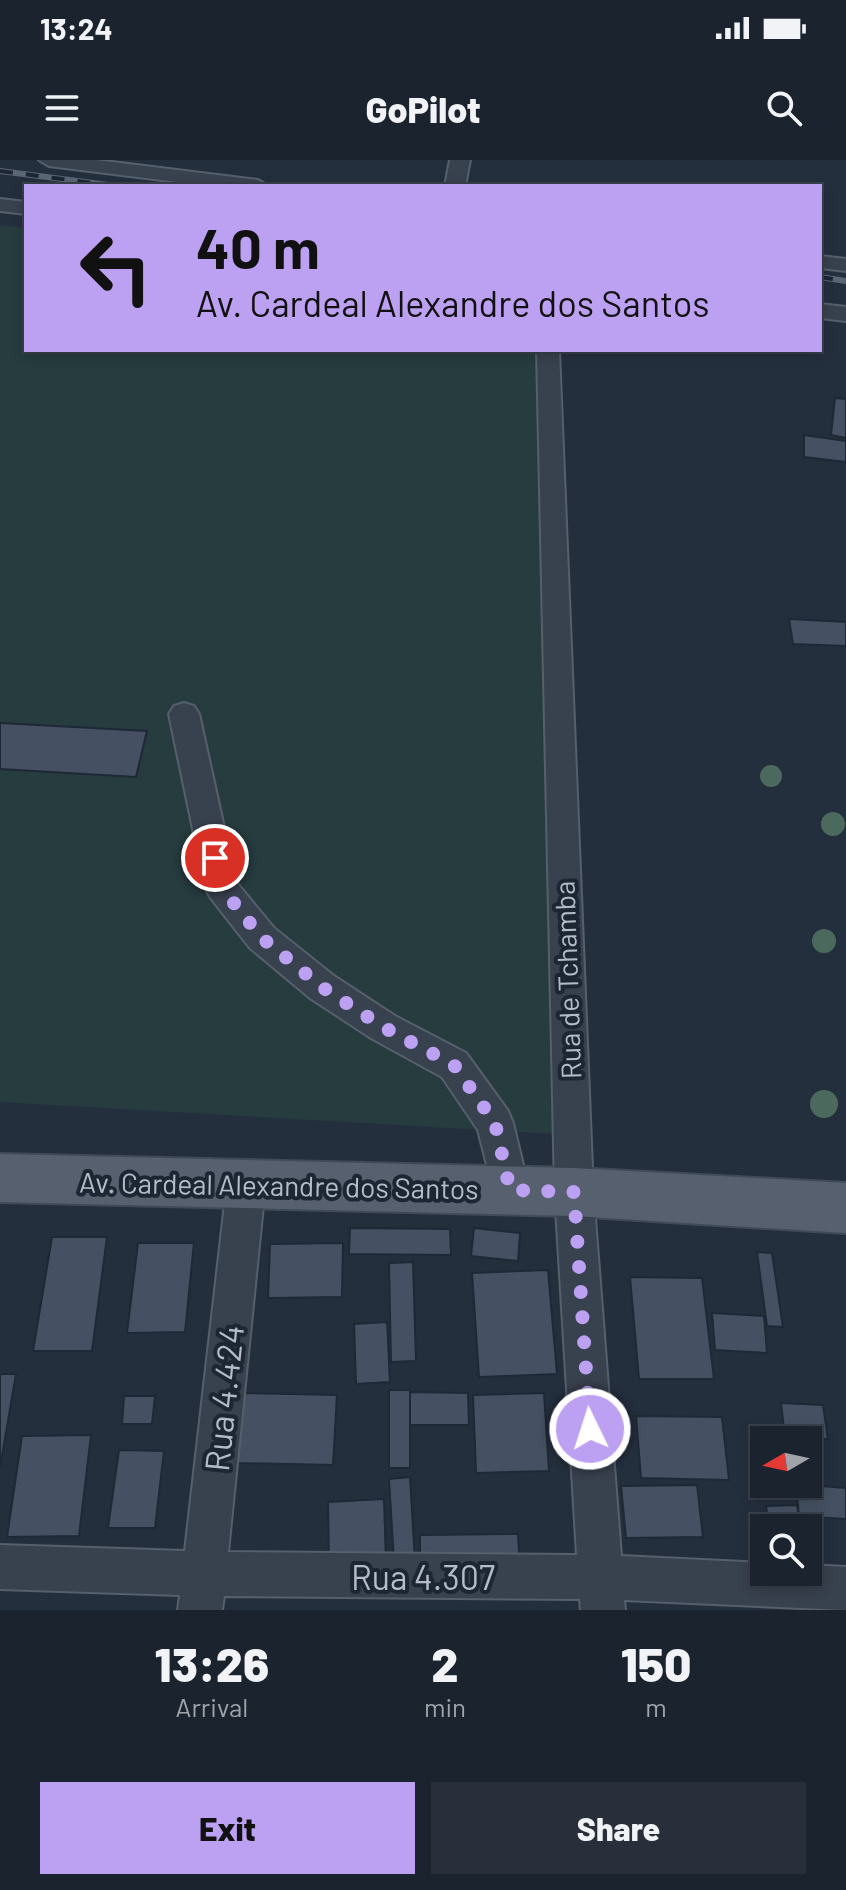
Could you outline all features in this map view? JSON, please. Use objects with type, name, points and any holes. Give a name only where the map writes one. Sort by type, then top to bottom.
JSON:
[{"type":"main road","name":"Av. Cardeal Alexandre dos Santos","points":[[0,1178],[574,1192],[846,1208]]},
{"type":"street","points":[[49,160],[242,184]]},
{"type":"street","points":[[455,184],[460,160]]},
{"type":"street","points":[[0,205],[24,208]]},
{"type":"street","points":[[822,262],[846,265]]},
{"type":"street","points":[[822,311],[846,314]]},
{"type":"street","name":"Rua de Tchamba","points":[[548,352],[574,1192],[602,1594]]},
{"type":"street","points":[[184,714],[221,887],[262,938],[322,987],[383,1027],[454,1065],[495,1123],[510,1190]]},
{"type":"street","name":"Rua 4.424","points":[[202,1592],[246,1186]]},
{"type":"street","name":"Rua 4.307","points":[[0,1567],[202,1592],[602,1594],[846,1589]]},
{"type":"green space","points":[[0,225],[24,228],[24,352],[536,352],[572,1135],[0,1102]]},
{"type":"building","points":[[835,398],[846,399],[846,438],[831,435]]},
{"type":"building","points":[[804,435],[846,441],[846,462],[804,457]]},
{"type":"building","points":[[789,619],[846,622],[846,646],[793,644]]},
{"type":"building","points":[[0,723],[147,731],[136,777],[0,769]]},
{"type":"building","points":[[350,1228],[450,1229],[451,1255],[349,1254]]},
{"type":"building","points":[[474,1228],[520,1233],[518,1261],[471,1256]]},
{"type":"building","points":[[52,1237],[107,1237],[92,1351],[33,1351]]},
{"type":"building","points":[[138,1243],[194,1243],[185,1332],[127,1333]]},
{"type":"building","points":[[343,1243],[342,1297],[268,1298],[270,1244]]},
{"type":"building","points":[[757,1252],[772,1253],[783,1327],[767,1326]]},
{"type":"building","points":[[413,1262],[416,1361],[391,1362],[389,1263]]},
{"type":"building","points":[[548,1270],[557,1374],[479,1377],[472,1273]]},
{"type":"building","points":[[630,1277],[702,1278],[714,1379],[639,1379]]},
{"type":"building","points":[[712,1313],[764,1316],[767,1353],[715,1350]]},
{"type":"building","points":[[387,1322],[390,1382],[356,1384],[354,1324]]},
{"type":"building","points":[[0,1374],[16,1374],[0,1468]]},
{"type":"building","points":[[389,1390],[410,1390],[410,1468],[389,1468]]},
{"type":"building","points":[[410,1392],[468,1393],[469,1425],[410,1425]]},
{"type":"building","points":[[244,1393],[337,1395],[333,1465],[237,1463]]},
{"type":"building","points":[[544,1393],[549,1471],[476,1473],[473,1395]]},
{"type":"building","points":[[124,1396],[155,1396],[152,1424],[122,1424]]},
{"type":"building","points":[[781,1403],[823,1405],[828,1439],[822,1439],[822,1426],[784,1426]]},
{"type":"building","points":[[636,1416],[722,1417],[729,1480],[641,1478]]},
{"type":"building","points":[[91,1435],[79,1536],[7,1537],[22,1436]]},
{"type":"building","points":[[119,1450],[164,1451],[155,1528],[108,1528]]},
{"type":"building","points":[[410,1477],[415,1561],[394,1562],[389,1479]]},
{"type":"building","points":[[697,1485],[703,1537],[626,1538],[621,1486]]},
{"type":"building","points":[[822,1486],[846,1488],[846,1519],[822,1517],[822,1514],[799,1514],[797,1498],[822,1498]]},
{"type":"building","points":[[384,1499],[386,1562],[329,1566],[328,1502]]},
{"type":"building","points":[[797,1505],[799,1514],[767,1514],[766,1506]]},
{"type":"building","points":[[518,1534],[520,1567],[420,1568],[420,1535]]},
{"type":"railway","points":[[0,171],[101,184]]},
{"type":"railway","points":[[822,277],[846,281]]},
{"type":"route","points":[[215,858],[221,887],[262,938],[322,987],[383,1027],[454,1065],[495,1123],[510,1190],[574,1192],[590,1429]]}]
